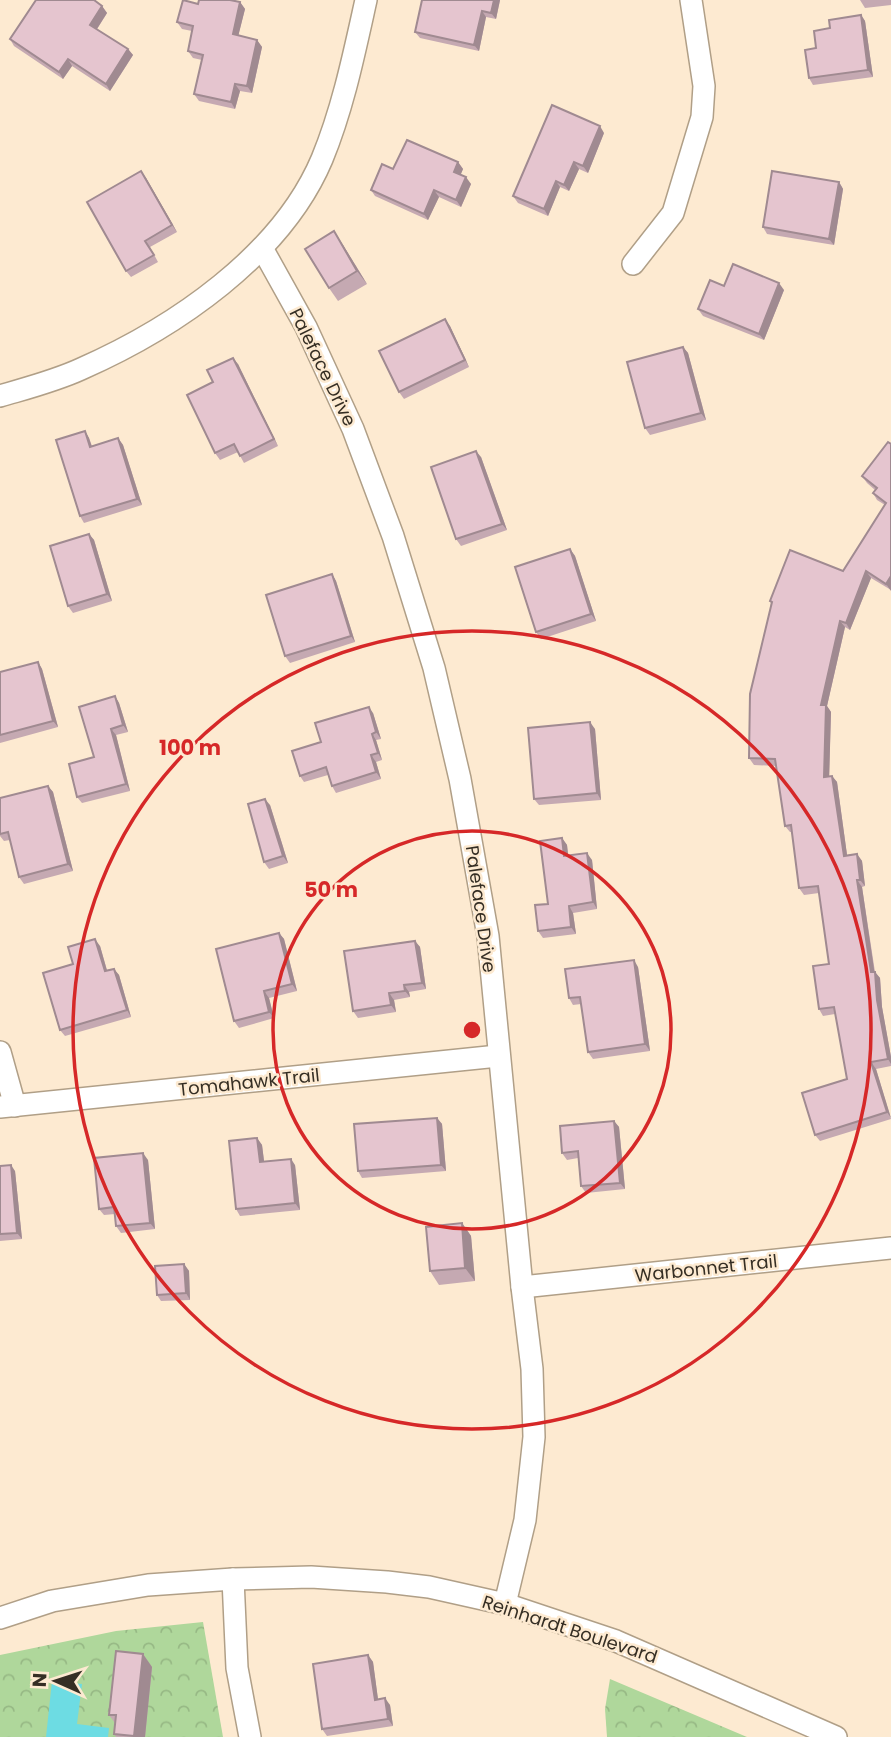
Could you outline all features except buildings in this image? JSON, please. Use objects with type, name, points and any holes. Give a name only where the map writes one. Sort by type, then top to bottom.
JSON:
[{"type":"street","points":[[0,396],[58,378],[124,349],[206,297],[262,248],[294,209],[321,161],[343,101],[366,0]]},
{"type":"street","points":[[634,264],[673,213],[702,117],[704,86],[691,0]]},
{"type":"street","name":"Paleface Drive","points":[[262,248],[306,327],[353,429],[393,536],[434,668],[460,779],[488,936],[498,1056],[532,1369],[534,1437],[525,1520],[505,1604]]},
{"type":"street","points":[[0,1052],[7,1106]]},
{"type":"street","name":"Tomahawk Trail","points":[[7,1106],[498,1056]]},
{"type":"street","name":"Warbonnet Trail","points":[[522,1287],[891,1248]]},
{"type":"street","name":"Reinhardt Boulevard","points":[[0,1618],[52,1601],[148,1585],[311,1577],[429,1587],[505,1604],[616,1641],[836,1737]]},
{"type":"street","points":[[233,1579],[237,1668],[250,1737]]},
{"type":"green space","points":[[203,1622],[223,1737],[0,1737],[0,1655],[116,1631]]},
{"type":"green space","points":[[610,1679],[747,1737],[607,1737],[605,1709]]},
{"type":"water","points":[[52,1681],[82,1684],[77,1724],[109,1728],[108,1737],[46,1737]]}]
